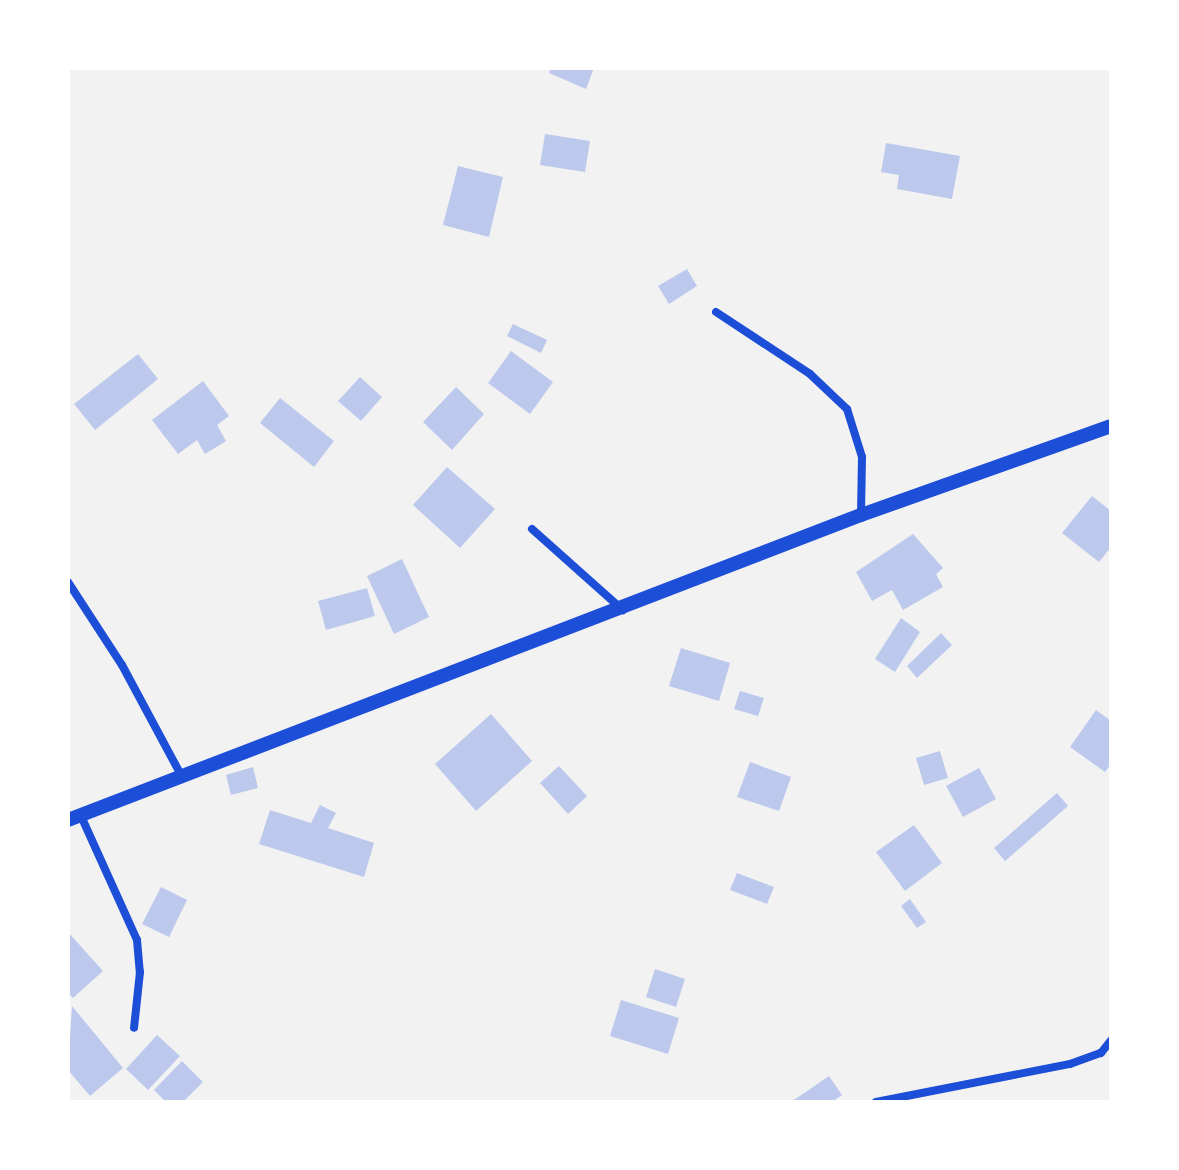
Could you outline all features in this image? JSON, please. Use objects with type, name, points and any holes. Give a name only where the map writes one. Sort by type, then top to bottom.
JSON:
[{"type":"street","points":[[716,312],[810,374],[847,409],[862,457],[861,515]]},
{"type":"street","points":[[134,1028],[140,972],[137,940],[75,818],[624,610],[861,515],[1111,426]]},
{"type":"street","points":[[532,529],[624,610]]},
{"type":"street","points":[[68,582],[122,665],[182,777]]},
{"type":"street","points":[[876,1102],[1070,1064],[1101,1053],[1111,1040]]},
{"type":"building","points":[[551,68],[594,68],[586,89],[549,73]]},
{"type":"building","points":[[545,134],[590,141],[585,172],[540,165]]},
{"type":"building","points":[[886,143],[960,156],[952,199],[897,189],[899,175],[881,172]]},
{"type":"building","points":[[458,166],[503,177],[489,237],[443,225]]},
{"type":"building","points":[[687,269],[697,286],[669,304],[658,286]]},
{"type":"building","points":[[513,324],[547,340],[541,353],[507,336]]},
{"type":"building","points":[[511,351],[553,382],[530,414],[488,383]]},
{"type":"building","points":[[138,354],[158,379],[95,430],[74,404]]},
{"type":"building","points":[[360,377],[382,397],[361,421],[338,401]]},
{"type":"building","points":[[203,381],[229,416],[217,425],[226,441],[205,454],[197,440],[178,454],[152,420]]},
{"type":"building","points":[[456,387],[484,414],[452,450],[423,422]]},
{"type":"building","points":[[280,398],[334,441],[314,467],[260,423]]},
{"type":"building","points":[[447,467],[495,509],[460,548],[413,505]]},
{"type":"building","points":[[1092,496],[1111,511],[1111,547],[1099,562],[1062,533]]},
{"type":"building","points":[[913,534],[943,568],[936,574],[943,587],[903,610],[892,590],[872,601],[856,572]]},
{"type":"building","points":[[402,559],[429,617],[394,634],[367,576]]},
{"type":"building","points":[[367,588],[375,616],[326,630],[318,601]]},
{"type":"building","points":[[901,618],[920,632],[895,672],[875,659]]},
{"type":"building","points":[[941,633],[952,645],[917,678],[907,666]]},
{"type":"building","points":[[681,648],[730,663],[719,701],[669,686]]},
{"type":"building","points":[[740,691],[764,698],[758,716],[734,709]]},
{"type":"building","points":[[1096,710],[1111,721],[1111,764],[1105,772],[1070,747]]},
{"type":"building","points":[[491,714],[532,761],[476,811],[435,764]]},
{"type":"building","points":[[940,751],[948,778],[924,785],[916,758]]},
{"type":"building","points":[[750,762],[791,777],[779,811],[737,797]]},
{"type":"building","points":[[559,766],[587,796],[568,814],[540,783]]},
{"type":"building","points":[[253,767],[258,788],[231,795],[226,775]]},
{"type":"building","points":[[979,768],[996,799],[963,817],[946,786]]},
{"type":"building","points":[[1057,793],[1068,806],[1005,861],[994,848]]},
{"type":"building","points":[[320,805],[336,813],[328,828],[374,843],[364,877],[259,844],[270,810],[311,823]]},
{"type":"building","points":[[914,825],[942,863],[905,891],[876,852]]},
{"type":"building","points":[[737,873],[774,887],[767,904],[730,890]]},
{"type":"building","points":[[161,887],[187,900],[169,937],[142,924]]},
{"type":"building","points":[[910,899],[926,922],[917,928],[901,906]]},
{"type":"building","points":[[68,932],[103,971],[73,998],[68,993]]},
{"type":"building","points":[[655,969],[685,979],[676,1007],[646,997]]},
{"type":"building","points":[[621,1000],[679,1018],[668,1054],[610,1036]]},
{"type":"building","points":[[72,1006],[123,1068],[90,1096],[68,1070]]},
{"type":"building","points":[[157,1035],[180,1056],[148,1090],[126,1069]]},
{"type":"building","points":[[182,1061],[203,1082],[183,1102],[166,1102],[154,1090]]},
{"type":"building","points":[[829,1076],[842,1095],[832,1102],[791,1102]]}]
